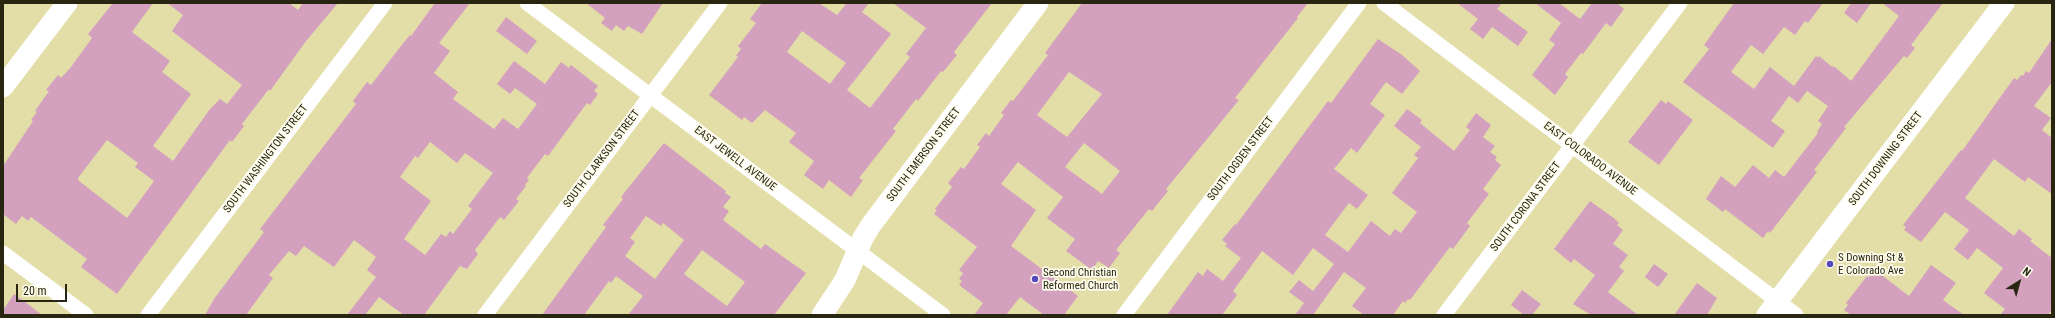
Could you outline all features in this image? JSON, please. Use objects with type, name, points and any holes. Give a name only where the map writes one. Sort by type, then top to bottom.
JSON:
[{"type":"street","points":[[3,87],[67,3]]},
{"type":"street","name":"SOUTH WASHINGTON STREET","points":[[148,315],[385,3]]},
{"type":"street","name":"EAST JEWELL AVENUE","points":[[527,3],[943,315]]},
{"type":"street","name":"SOUTH CLARKSON STREET","points":[[485,315],[720,3]]},
{"type":"street","name":"SOUTH EMERSON STREET","points":[[822,315],[846,280],[858,251],[872,225],[1038,3]]},
{"type":"street","name":"SOUTH OGDEN STREET","points":[[1124,315],[1359,3]]},
{"type":"street","name":"EAST COLORADO AVENUE","points":[[1384,3],[1572,145],[1773,308],[1796,315]]},
{"type":"street","name":"SOUTH CORONA STREET","points":[[1444,315],[1680,3]]},
{"type":"street","name":"SOUTH DOWNING STREET","points":[[1773,308],[2004,3]]},
{"type":"street","points":[[3,252],[86,315]]},
{"type":"building","points":[[113,3],[153,3],[132,32],[170,61],[162,72],[191,94],[153,146],[173,161],[210,109],[220,99],[227,104],[242,85],[172,31],[183,15],[167,3],[289,3],[298,10],[303,3],[338,3],[306,41],[270,91],[269,89],[242,124],[244,126],[232,142],[230,140],[117,294],[81,267],[87,259],[31,217],[28,221],[22,216],[16,224],[3,214],[3,166],[33,121],[31,120],[37,112],[35,111],[49,91],[46,90],[58,75],[61,78],[71,67],[92,38],[88,34]],"holes":[[[107,140],[138,163],[135,167],[154,181],[127,218],[79,181],[78,178]]]},
{"type":"building","points":[[435,3],[470,3],[439,43],[450,51],[434,73],[458,92],[453,99],[494,129],[503,118],[518,129],[537,104],[515,88],[510,94],[497,84],[514,61],[545,84],[561,62],[569,68],[571,65],[598,86],[594,91],[598,94],[590,105],[587,103],[548,156],[545,154],[527,178],[529,180],[525,185],[526,186],[516,199],[519,201],[504,220],[500,217],[475,250],[478,254],[467,269],[460,266],[424,315],[404,315],[379,297],[365,315],[347,315],[376,277],[367,270],[376,257],[354,240],[334,267],[304,246],[296,256],[289,251],[269,275],[273,278],[246,315],[205,315],[214,299],[264,232],[260,229],[356,104],[353,101],[367,82],[371,85],[404,42],[410,35],[411,36]],"holes":[[[430,142],[457,163],[465,153],[493,173],[468,206],[472,209],[453,234],[450,231],[446,237],[441,234],[425,255],[404,239],[431,201],[400,177],[415,156],[418,158]]]},
{"type":"building","points":[[586,3],[663,3],[642,34],[628,26],[624,31],[616,25],[612,31],[601,23],[605,18]]},
{"type":"building","points":[[762,3],[819,3],[837,15],[847,3],[869,3],[862,12],[891,34],[847,90],[870,108],[910,57],[906,54],[926,28],[893,3],[992,3],[954,52],[957,55],[943,72],[941,71],[918,101],[916,99],[893,129],[896,131],[859,178],[863,180],[851,197],[829,180],[823,189],[804,175],[814,161],[789,142],[796,133],[765,110],[752,123],[744,117],[742,120],[709,95],[738,57],[736,56],[741,49],[738,46],[756,23],[750,19]],"holes":[[[802,31],[846,63],[830,84],[787,52]]]},
{"type":"building","points":[[1082,3],[1308,3],[1297,17],[1298,18],[1235,98],[1239,100],[1166,189],[1168,191],[1152,211],[1149,209],[1116,250],[1120,253],[1109,268],[1098,261],[1092,270],[1066,251],[1075,239],[1047,218],[1063,197],[1018,162],[1001,184],[1036,210],[1011,246],[1078,296],[1064,315],[1044,315],[1020,297],[1006,315],[974,315],[983,303],[959,285],[962,281],[959,279],[963,273],[959,270],[977,247],[934,214],[937,210],[935,209],[952,187],[948,183],[961,167],[964,169],[980,147],[977,145],[986,133],[989,136],[1004,115],[1001,113],[1011,100],[1013,101],[1048,55],[1045,53]],"holes":[[[1069,72],[1102,94],[1067,137],[1037,115]],[[1084,143],[1120,171],[1102,194],[1065,167]]]},
{"type":"building","points":[[1457,3],[1502,3],[1497,9],[1528,32],[1518,46],[1492,27],[1483,39],[1470,29],[1478,19]]},
{"type":"building","points":[[1535,3],[1559,3],[1580,19],[1592,3],[1617,3],[1624,9],[1611,27],[1606,23],[1583,54],[1581,53],[1565,74],[1568,77],[1555,95],[1532,75],[1555,44],[1549,40],[1561,23]]},
{"type":"building","points":[[1734,3],[1823,3],[1808,23],[1805,21],[1795,35],[1784,27],[1763,54],[1751,45],[1731,72],[1754,89],[1770,67],[1794,86],[1816,56],[1818,58],[1819,56],[1831,66],[1835,67],[1851,81],[1899,16],[1882,3],[1943,3],[1911,45],[1915,48],[1907,58],[1904,56],[1844,127],[1846,128],[1814,170],[1817,172],[1770,233],[1768,231],[1763,238],[1725,209],[1723,212],[1706,199],[1721,176],[1735,187],[1753,165],[1769,178],[1775,170],[1784,177],[1818,133],[1817,132],[1822,124],[1818,121],[1828,106],[1807,91],[1798,103],[1789,96],[1771,121],[1785,131],[1773,148],[1683,82],[1709,49],[1704,45]]},
{"type":"building","points":[[1851,3],[1871,3],[1857,23],[1844,13]]},
{"type":"building","points":[[506,17],[537,41],[527,54],[496,31]]},
{"type":"building","points":[[1378,39],[1402,55],[1420,71],[1402,94],[1386,82],[1370,104],[1385,115],[1357,153],[1351,148],[1334,169],[1368,195],[1357,209],[1349,203],[1325,235],[1348,252],[1371,221],[1390,236],[1395,229],[1401,233],[1417,212],[1392,193],[1418,158],[1414,155],[1421,147],[1394,126],[1407,109],[1422,120],[1420,123],[1454,151],[1470,130],[1466,127],[1476,113],[1491,125],[1483,137],[1495,146],[1490,152],[1497,157],[1495,160],[1501,165],[1483,189],[1489,194],[1467,223],[1470,226],[1453,249],[1450,247],[1410,300],[1408,299],[1405,303],[1403,301],[1393,315],[1364,315],[1352,306],[1366,288],[1344,272],[1313,315],[1295,315],[1304,303],[1289,292],[1299,280],[1313,291],[1334,264],[1313,248],[1293,275],[1262,251],[1233,291],[1237,295],[1222,315],[1167,315],[1198,272],[1203,276],[1207,269],[1223,281],[1241,258],[1225,246],[1227,244],[1222,240],[1235,224],[1236,225],[1328,101],[1331,103]]},
{"type":"building","points":[[2052,39],[2052,82],[2034,106],[2051,118],[2042,130],[2052,138],[2052,194],[2028,177],[2025,182],[1994,159],[1965,198],[2014,236],[2019,229],[2032,239],[2030,241],[2052,258],[2052,309],[2048,315],[2000,315],[2005,309],[1984,293],[2003,268],[1977,248],[1968,260],[1954,249],[1969,230],[1945,212],[1921,242],[1904,230],[1906,227],[1903,225],[1961,150],[1962,151],[2014,78],[2017,80],[2021,75],[2023,76],[2026,71],[2029,73]]},
{"type":"building","points":[[1661,100],[1666,104],[1668,101],[1693,120],[1659,165],[1628,142]]},
{"type":"building","points":[[664,143],[726,191],[725,193],[731,197],[723,207],[729,211],[723,220],[761,249],[765,244],[806,273],[774,315],[628,315],[643,296],[616,276],[611,283],[609,281],[584,315],[542,315],[606,227],[603,225],[623,199],[621,197]],"holes":[[[646,216],[661,226],[663,223],[684,240],[655,279],[625,256],[635,242],[630,238]],[[702,250],[745,282],[727,306],[684,274]]]},
{"type":"building","points":[[1590,201],[1615,219],[1619,223],[1617,225],[1623,230],[1613,244],[1628,255],[1619,267],[1624,271],[1608,292],[1638,315],[1591,315],[1573,304],[1595,275],[1574,259],[1571,263],[1554,249]]},
{"type":"building","points":[[1654,264],[1668,274],[1658,287],[1645,277]]},
{"type":"building","points":[[1931,265],[1956,283],[1943,300],[1964,315],[1851,315],[1844,310],[1848,305],[1846,303],[1867,276],[1869,277],[1875,270],[1909,296]]},
{"type":"building","points":[[1697,283],[1717,298],[1707,315],[1674,315]]},
{"type":"building","points":[[1522,290],[1541,304],[1532,315],[1524,315],[1511,305]]},
{"type":"building","points":[[14,294],[42,315],[3,315],[3,310]]},
{"type":"place","name":"S Downing St & E Colorado Ave","points":[[1830,264]]},
{"type":"place","name":"Second Christian Reformed Church","points":[[1035,279]]}]
